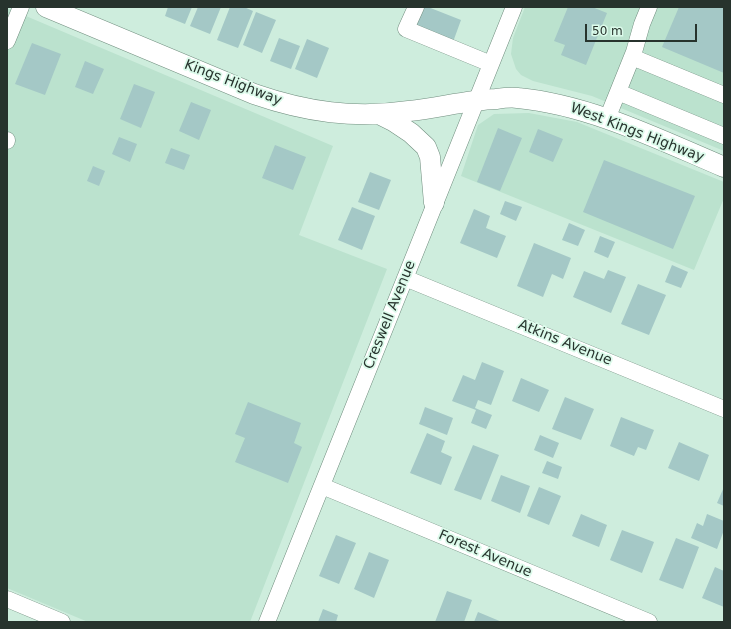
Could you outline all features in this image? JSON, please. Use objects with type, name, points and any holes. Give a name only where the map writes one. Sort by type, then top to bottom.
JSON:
[{"type":"main road","name":"Kings Highway","points":[[46,7],[254,94],[312,110],[346,114],[378,114],[411,111],[476,100]]},
{"type":"main road","name":"West Kings Highway","points":[[476,100],[516,98],[554,103],[589,112],[724,167]]},
{"type":"main road","points":[[378,114],[393,121],[411,133],[426,147],[430,157],[434,203]]},
{"type":"street","points":[[7,41],[21,7]]},
{"type":"street","points":[[416,7],[406,29],[491,64]]},
{"type":"street","name":"Creswell Avenue","points":[[267,622],[514,7]]},
{"type":"street","points":[[607,119],[632,57],[649,7]]},
{"type":"street","points":[[632,57],[724,95]]},
{"type":"street","points":[[618,92],[724,136]]},
{"type":"street","name":"Atkins Avenue","points":[[405,278],[724,409]]},
{"type":"street","name":"Forest Avenue","points":[[322,486],[648,622]]},
{"type":"street","points":[[7,599],[62,622]]},
{"type":"shaded area","points":[[525,7],[724,7],[724,151],[592,96],[533,81],[521,75],[516,69],[511,54],[513,38]]},
{"type":"shaded area","points":[[7,8],[333,146],[299,235],[387,269],[250,622],[88,622],[7,588]]},
{"type":"shaded area","points":[[529,113],[577,122],[724,182],[724,198],[694,270],[461,176],[478,125],[494,114]]},
{"type":"building","points":[[168,7],[192,7],[185,24],[165,16]]},
{"type":"building","points":[[198,7],[221,7],[210,34],[190,26]]},
{"type":"building","points":[[230,7],[244,7],[253,11],[238,48],[217,40]]},
{"type":"building","points":[[421,7],[428,7],[461,20],[453,42],[414,26]]},
{"type":"building","points":[[568,7],[592,7],[607,13],[586,65],[561,55],[565,45],[554,41]]},
{"type":"building","points":[[679,7],[724,7],[724,73],[662,47]]},
{"type":"building","points":[[256,12],[276,20],[262,53],[243,45]]},
{"type":"building","points":[[279,38],[300,46],[291,69],[270,61]]},
{"type":"building","points":[[307,39],[329,48],[317,78],[295,69]]},
{"type":"building","points":[[32,43],[61,54],[45,95],[15,84]]},
{"type":"building","points":[[85,61],[104,69],[93,94],[75,87]]},
{"type":"building","points":[[134,84],[155,92],[141,128],[120,119]]},
{"type":"building","points":[[191,102],[211,110],[199,140],[179,131]]},
{"type":"building","points":[[498,128],[522,138],[500,191],[477,182]]},
{"type":"building","points":[[538,129],[563,139],[553,162],[529,152]]},
{"type":"building","points":[[119,137],[137,144],[130,162],[112,154]]},
{"type":"building","points":[[275,145],[306,157],[293,190],[262,178]]},
{"type":"building","points":[[171,148],[190,155],[184,170],[165,163]]},
{"type":"building","points":[[604,160],[695,196],[673,249],[583,212]]},
{"type":"building","points":[[93,166],[105,171],[99,186],[87,181]]},
{"type":"building","points":[[370,172],[391,180],[379,210],[358,202]]},
{"type":"building","points":[[505,201],[522,207],[516,221],[500,214]]},
{"type":"building","points":[[352,207],[375,216],[362,250],[338,240]]},
{"type":"building","points":[[474,209],[490,216],[486,228],[506,236],[497,258],[460,243]]},
{"type":"building","points":[[569,223],[585,230],[578,246],[562,240]]},
{"type":"building","points":[[600,236],[615,242],[608,258],[594,252]]},
{"type":"building","points":[[534,243],[571,258],[563,279],[552,274],[543,297],[517,286]]},
{"type":"building","points":[[672,265],[688,272],[681,288],[665,282]]},
{"type":"building","points":[[608,270],[626,277],[611,313],[573,297],[584,271],[604,279]]},
{"type":"building","points":[[638,284],[666,295],[649,335],[621,324]]},
{"type":"building","points":[[482,362],[504,371],[491,405],[478,400],[475,408],[492,415],[486,429],[471,423],[476,410],[452,401],[463,375],[475,380]]},
{"type":"building","points":[[521,378],[549,390],[539,412],[512,401]]},
{"type":"building","points":[[565,397],[594,409],[581,440],[552,429]]},
{"type":"building","points":[[248,402],[301,423],[294,443],[302,447],[288,483],[235,462],[245,438],[235,434]]},
{"type":"building","points":[[425,407],[453,418],[447,435],[419,424]]},
{"type":"building","points":[[621,417],[654,430],[646,450],[638,447],[634,456],[610,446]]},
{"type":"building","points":[[427,433],[445,441],[441,452],[452,457],[441,485],[410,473]]},
{"type":"building","points":[[540,435],[559,443],[553,458],[534,450]]},
{"type":"building","points":[[679,442],[709,455],[699,481],[668,468]]},
{"type":"building","points":[[473,445],[499,455],[481,500],[454,490]]},
{"type":"building","points":[[547,461],[562,467],[558,479],[542,473]]},
{"type":"building","points":[[501,475],[530,486],[520,513],[491,501]]},
{"type":"building","points":[[539,487],[561,496],[549,525],[527,516]]},
{"type":"building","points":[[724,487],[724,506],[717,503]]},
{"type":"building","points":[[581,514],[607,525],[599,547],[572,536]]},
{"type":"building","points":[[707,514],[724,521],[724,530],[717,549],[691,538],[697,523],[703,526]]},
{"type":"building","points":[[622,530],[654,542],[642,573],[610,560]]},
{"type":"building","points":[[336,535],[356,543],[339,584],[319,576]]},
{"type":"building","points":[[676,538],[699,547],[683,589],[659,580]]},
{"type":"building","points":[[369,552],[389,560],[374,598],[354,589]]},
{"type":"building","points":[[715,567],[724,571],[724,607],[702,598]]},
{"type":"building","points":[[447,591],[472,600],[464,622],[435,622]]},
{"type":"building","points":[[323,609],[338,615],[336,622],[318,622]]},
{"type":"building","points":[[478,612],[502,622],[474,622]]}]
